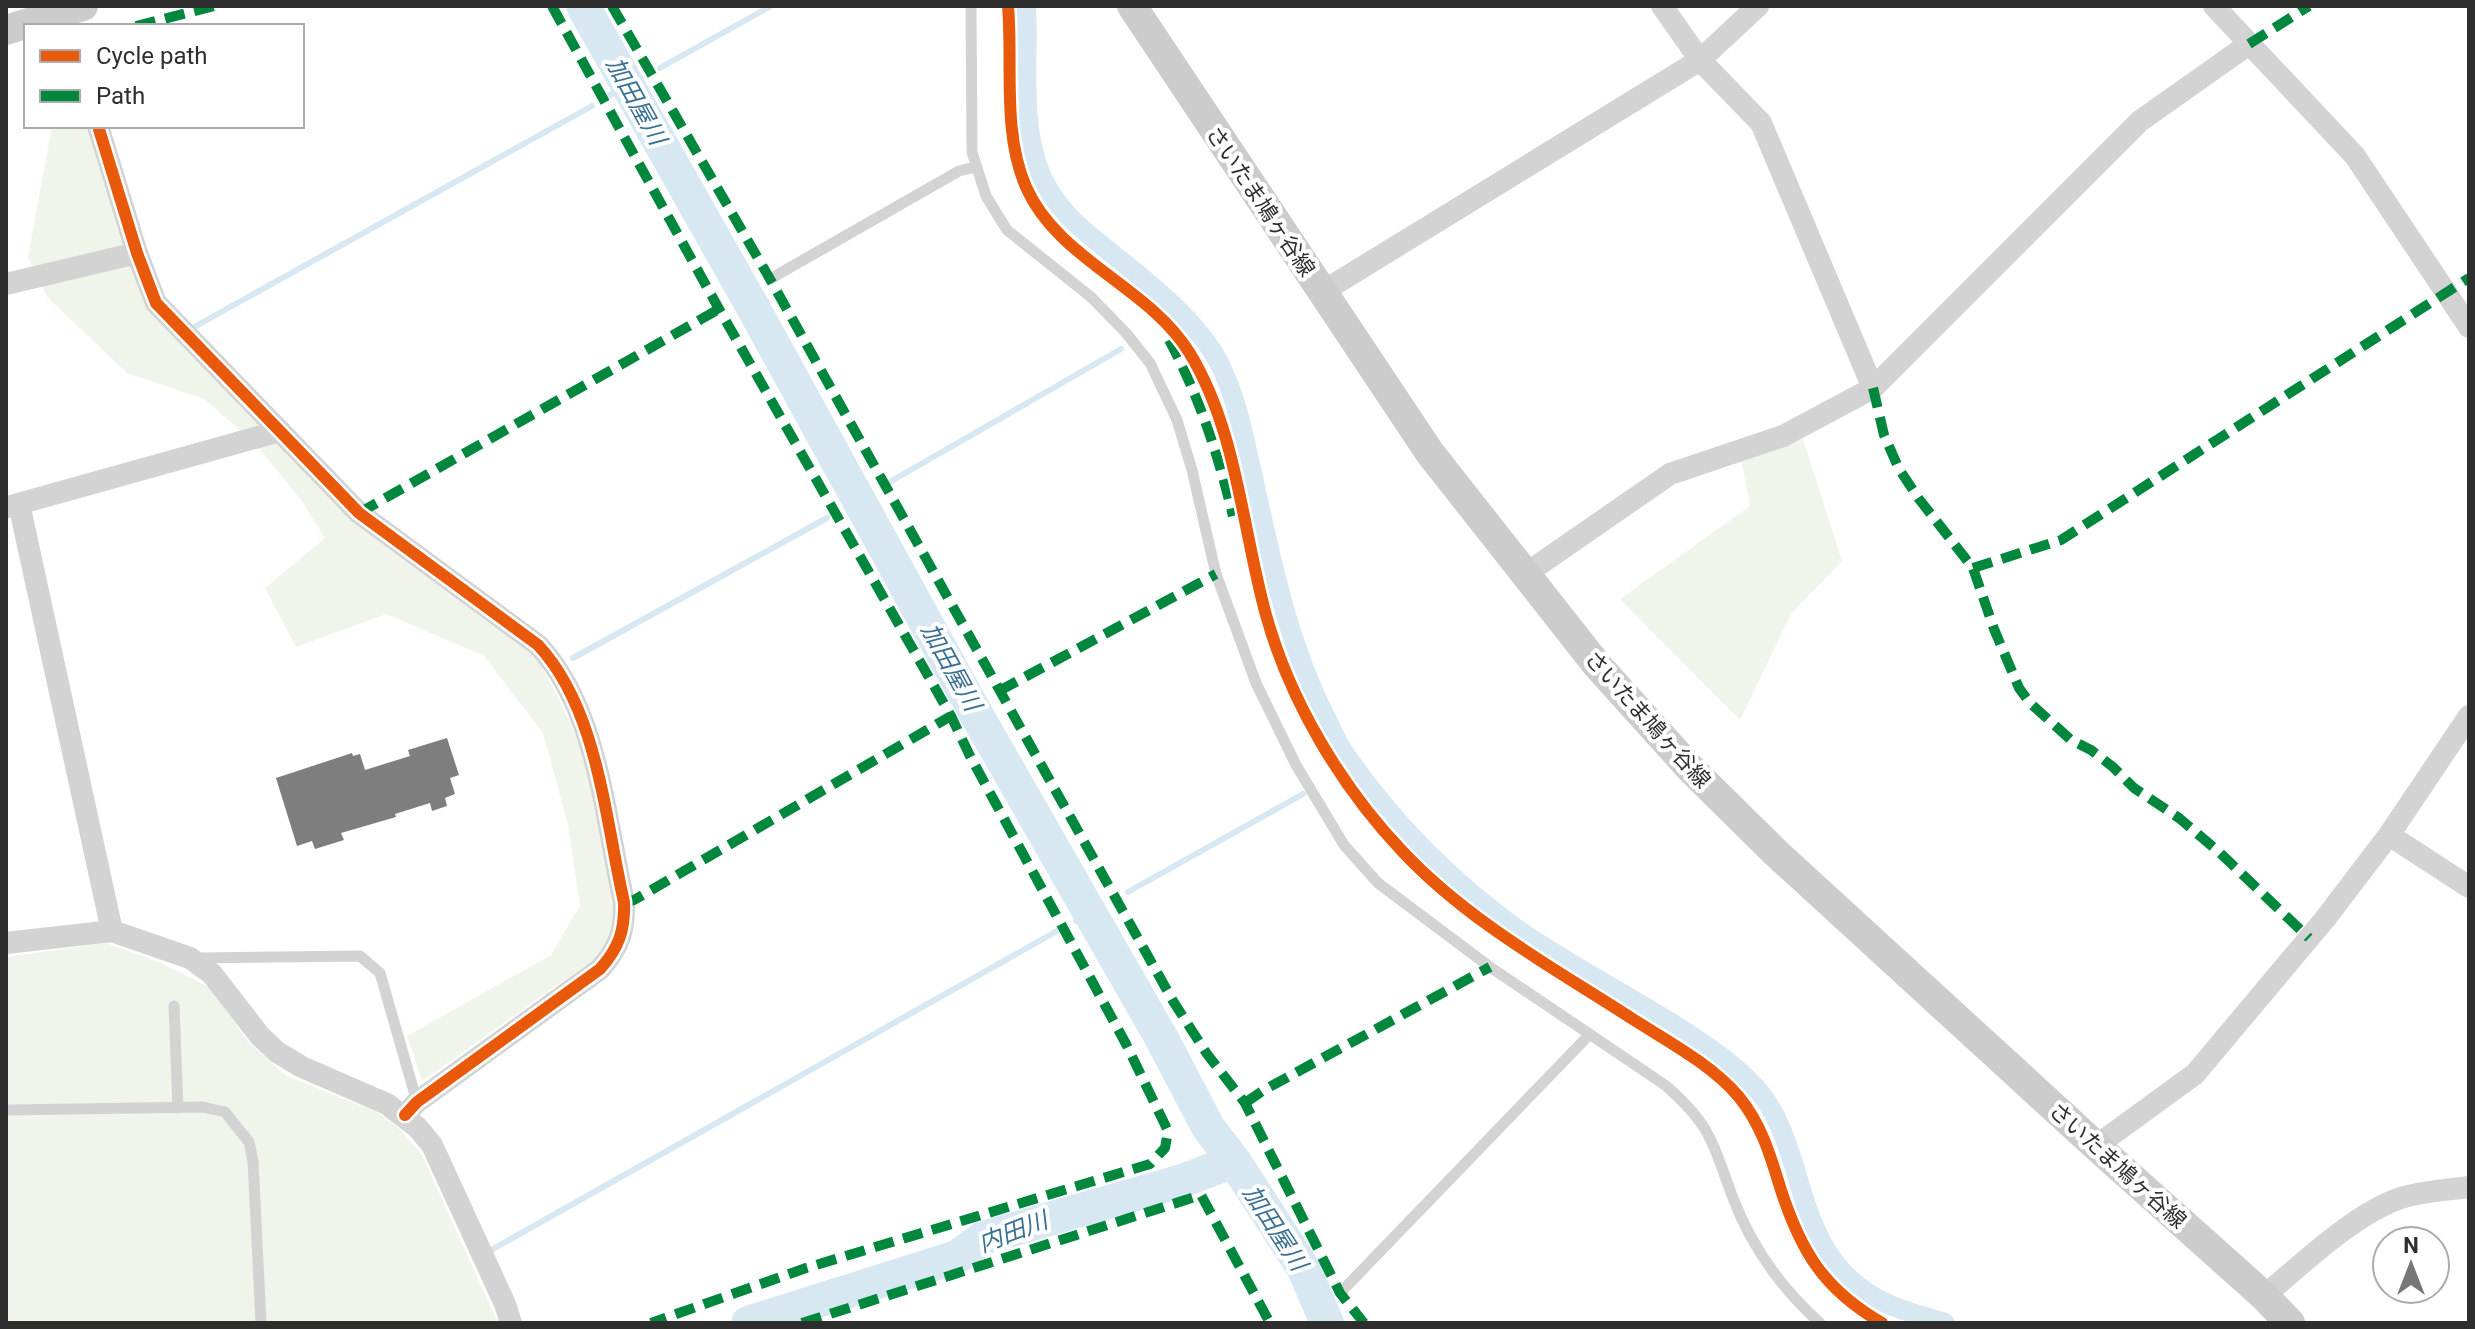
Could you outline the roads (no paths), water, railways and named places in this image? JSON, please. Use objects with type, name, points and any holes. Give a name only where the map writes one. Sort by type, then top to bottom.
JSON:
[{"type":"main road","name":"さいたま鳩ヶ谷線","points":[[1132,6],[1430,453],[1597,665],[1690,768],[1775,852],[2290,1323]]},
{"type":"main road","points":[[26,24],[58,14]]},
{"type":"street","points":[[1662,6],[1700,60],[1761,123],[1873,388]]},
{"type":"street","points":[[1322,292],[1700,60],[1758,6]]},
{"type":"street","points":[[2214,6],[2355,156],[2469,327]]},
{"type":"street","points":[[1524,575],[1670,474],[1783,436],[1873,388],[2140,121],[2249,44]]},
{"type":"street","points":[[99,128],[137,253],[156,303],[359,513],[545,652],[585,725],[624,902],[625,920],[618,946],[600,969],[411,1109]]},
{"type":"street","points":[[6,284],[137,253]]},
{"type":"street","points":[[112,931],[12,506],[280,431]]},
{"type":"street","points":[[2096,1146],[2195,1074],[2325,919],[2389,835],[2469,716]]},
{"type":"street","points":[[2389,835],[2469,887]]},
{"type":"street","points":[[6,943],[112,931],[190,958],[212,974],[260,1036],[277,1052],[302,1067],[387,1104],[411,1109],[432,1145],[511,1323]]},
{"type":"street","points":[[2264,1296],[2371,1212],[2402,1197],[2469,1187]]},
{"type":"lane","points":[[971,6],[972,152],[986,196],[1007,230],[1091,297],[1150,363],[1177,420],[1196,485],[1216,574],[1256,683],[1296,765],[1344,845],[1378,883],[1490,967],[1665,1085],[1698,1116],[1717,1149],[1733,1198],[1760,1254],[1788,1293],[1820,1323]]},
{"type":"lane","points":[[770,279],[959,171],[975,167]]},
{"type":"lane","points":[[190,958],[242,960],[360,956],[380,973],[411,1109]]},
{"type":"lane","points":[[174,1006],[178,1108]]},
{"type":"lane","points":[[1340,1293],[1590,1034]]},
{"type":"lane","points":[[6,1110],[203,1107],[225,1112],[249,1142],[253,1161],[261,1323]]},
{"type":"lane","points":[[1832,1288],[1859,1310],[1882,1323]]},
{"type":"waterway","name":"加田屋川","points":[[583,6],[975,712],[1162,1039],[1208,1127],[1234,1161],[1304,1269],[1327,1323]]},
{"type":"waterway","points":[[660,68],[771,6]]},
{"type":"waterway","points":[[1026,6],[1027,113],[1034,155],[1041,175],[1055,200],[1073,220],[1171,303],[1217,359],[1238,414],[1288,623],[1309,681],[1341,748],[1402,826],[1474,896],[1527,936],[1695,1038],[1745,1077],[1762,1095],[1779,1125],[1808,1212],[1825,1249],[1837,1265],[1867,1293],[1888,1304],[1945,1323]]},
{"type":"waterway","name":"加田屋川","points":[[610,95],[641,78]]},
{"type":"waterway","points":[[196,326],[592,106]]},
{"type":"waterway","points":[[888,483],[1121,349]]},
{"type":"waterway","name":"加田屋川","points":[[846,507],[871,493]]},
{"type":"waterway","points":[[573,658],[827,518]]},
{"type":"waterway","points":[[1128,892],[1303,794]]},
{"type":"waterway","name":"加田屋川","points":[[1076,921],[1102,906]]},
{"type":"waterway","points":[[493,1249],[1057,931]]},
{"type":"waterway","name":"内田川","points":[[748,1323],[957,1257],[983,1238],[1182,1181],[1234,1161]]}]
